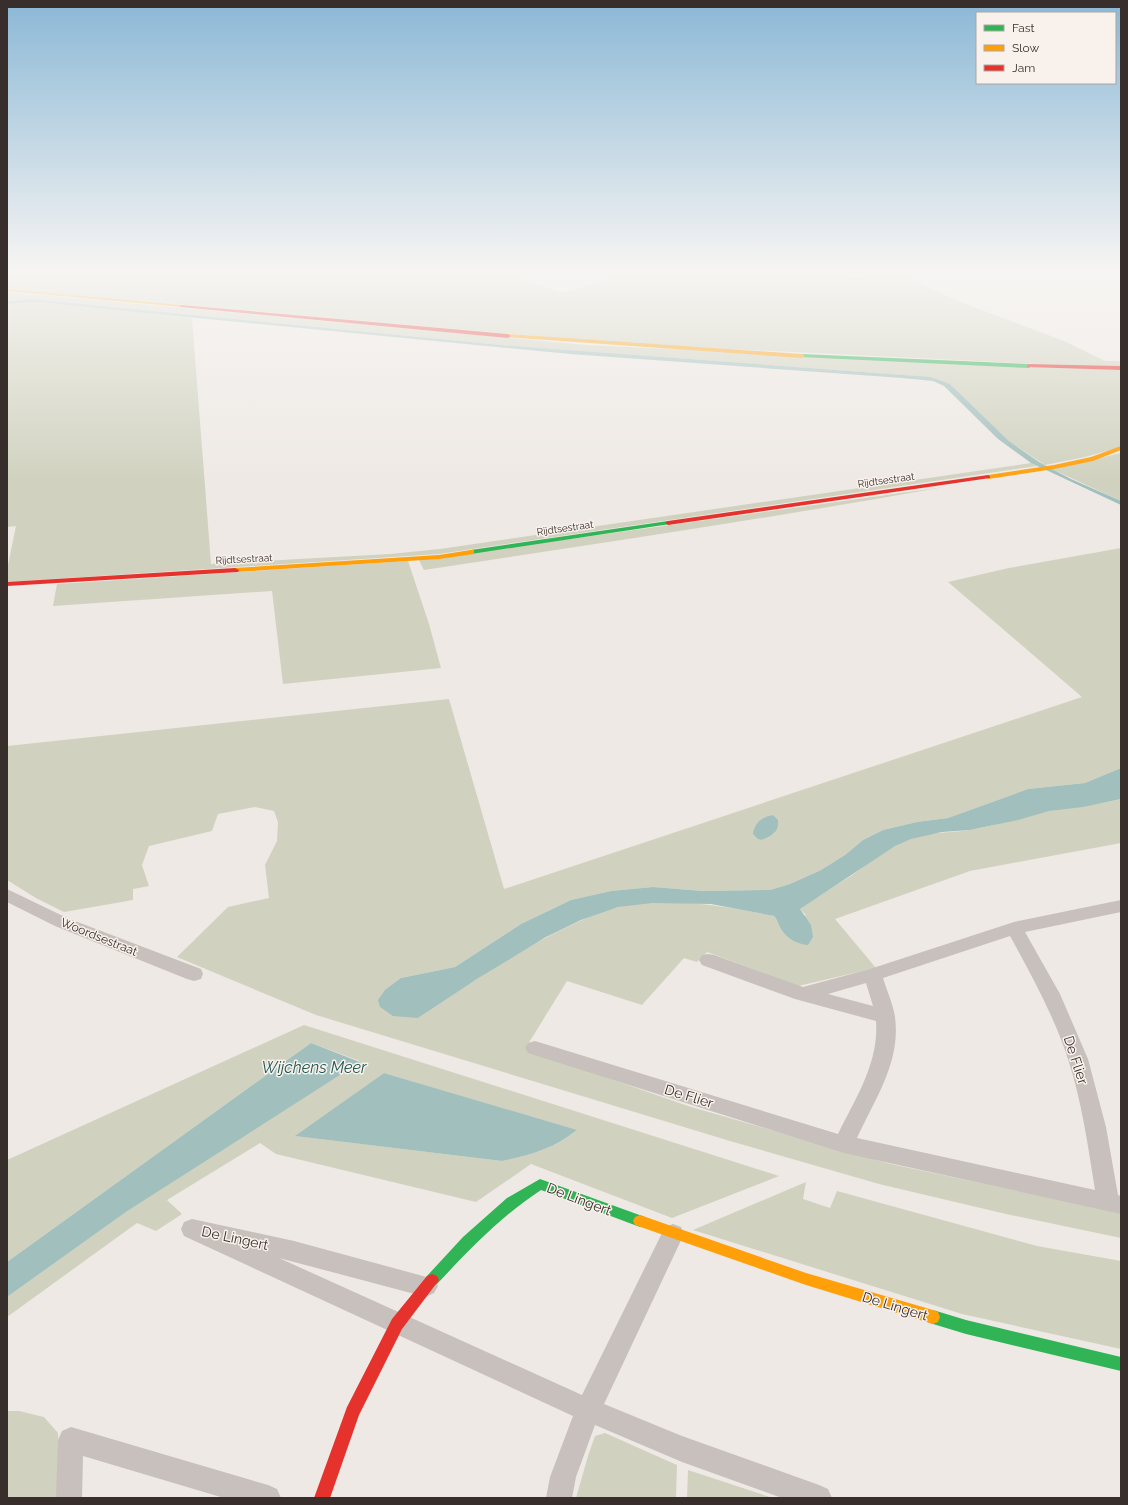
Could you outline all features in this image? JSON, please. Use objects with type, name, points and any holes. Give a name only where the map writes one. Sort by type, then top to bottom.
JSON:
[{"type":"street","points":[[583,342],[678,350],[878,360],[1121,368]]},
{"type":"street","name":"Rijdtsestraat","points":[[7,584],[439,557],[1050,467],[1093,459],[1121,448]]},
{"type":"street","name":"Woordsestraat","points":[[7,895],[61,922],[194,974]]},
{"type":"street","points":[[802,994],[873,974],[1014,928],[1121,906]]},
{"type":"street","name":"De Flier","points":[[535,1048],[844,1144],[1115,1204],[1078,1059],[1051,994],[1014,928]]},
{"type":"street","points":[[708,960],[802,994],[885,1016]]},
{"type":"street","points":[[844,1144],[877,1079],[886,1047],[885,1016],[873,974]]},
{"type":"street","name":"De Lingert","points":[[322,1498],[352,1412],[397,1324],[426,1286],[468,1241],[506,1207],[540,1184],[673,1234],[806,1279],[966,1327],[1121,1364]]},
{"type":"street","name":"De Lingert","points":[[426,1286],[294,1251],[192,1229],[588,1410],[682,1449],[819,1498]]},
{"type":"street","points":[[559,1498],[563,1477],[588,1410],[673,1234]]},
{"type":"street","points":[[69,1498],[71,1440],[268,1498]]},
{"type":"green space","points":[[7,342],[194,342],[211,564],[390,554],[440,549],[1031,463],[1037,466],[439,554],[7,582],[7,570],[16,526],[7,527]]},
{"type":"green space","points":[[473,342],[556,342],[586,345],[1121,370],[1121,447],[1085,457],[1045,465],[1009,441],[950,384],[914,376]]},
{"type":"green space","points":[[605,342],[1067,342],[1105,361],[1121,361],[1121,366],[1039,364]]},
{"type":"green space","points":[[1121,453],[1121,501],[1052,469]]},
{"type":"green space","points":[[944,487],[749,520],[424,570],[419,560]]},
{"type":"green space","points":[[1121,548],[1121,768],[1085,783],[1028,789],[948,818],[917,822],[883,830],[863,840],[845,855],[821,870],[790,884],[770,890],[703,891],[653,887],[611,891],[571,900],[521,924],[455,967],[401,978],[418,1018],[490,970],[527,948],[598,913],[618,907],[637,904],[676,902],[716,906],[774,916],[778,920],[780,927],[806,915],[800,909],[886,851],[902,842],[932,834],[962,831],[1000,824],[1049,811],[1121,799],[1121,843],[970,871],[835,919],[876,968],[798,986],[707,952],[697,962],[684,958],[642,1005],[567,981],[525,1049],[688,1106],[891,1164],[1121,1213],[1121,1238],[1006,1214],[879,1184],[730,1141],[316,1015],[177,957],[228,907],[269,898],[265,865],[277,841],[278,822],[274,811],[255,807],[218,814],[212,831],[149,846],[142,865],[149,886],[133,889],[133,900],[64,912],[36,898],[7,880],[7,746],[449,699],[504,889],[1082,697],[948,582],[1009,568]],"holes":[[[773,815],[775,833],[762,840],[760,820]]]},
{"type":"green space","points":[[408,561],[429,624],[441,668],[283,684],[272,591],[53,606],[57,584]]},
{"type":"green space","points":[[304,1025],[779,1176],[672,1218],[531,1164],[476,1202],[276,1154],[260,1143],[167,1200],[182,1214],[156,1231],[137,1223],[7,1317],[7,1297],[126,1212],[360,1061],[311,1043],[7,1262],[7,1160]],"holes":[[[384,1073],[576,1130],[568,1137],[550,1147],[532,1154],[502,1161],[296,1136]]]},
{"type":"green space","points":[[806,1182],[803,1199],[830,1208],[837,1191],[1037,1246],[1121,1261],[1121,1349],[962,1314],[693,1230]]},
{"type":"green space","points":[[7,1411],[19,1411],[44,1417],[58,1433],[59,1498],[7,1498]]},
{"type":"green space","points":[[605,1433],[677,1465],[676,1498],[576,1498],[595,1436]]},
{"type":"green space","points":[[688,1470],[773,1498],[687,1498]]},
{"type":"water","points":[[448,342],[473,342],[930,377],[950,384],[1009,441],[1039,462],[1071,479],[1121,501],[1121,505],[1031,463],[998,439],[944,386],[933,381],[570,354]]},
{"type":"water","points":[[1121,768],[1121,799],[1083,807],[1049,811],[1018,820],[970,830],[942,832],[911,839],[895,846],[800,909],[811,925],[813,937],[808,945],[795,942],[788,937],[782,931],[774,916],[711,904],[652,903],[618,907],[581,920],[546,937],[477,979],[418,1018],[393,1016],[380,1007],[378,1000],[385,990],[401,978],[455,967],[521,924],[571,900],[611,891],[653,887],[703,891],[770,890],[790,884],[821,870],[845,855],[863,840],[883,830],[917,822],[948,818],[1028,789],[1085,783]]},
{"type":"water","points":[[773,815],[778,820],[776,830],[772,835],[762,840],[758,839],[753,834],[755,826],[762,819]]},
{"type":"water","name":"Wijchens Meer","points":[[311,1043],[360,1062],[126,1212],[7,1297],[7,1262]]},
{"type":"water","points":[[384,1073],[577,1130],[551,1147],[502,1161],[295,1136]]},
{"type":"traffic: fast","points":[[802,356],[1029,366]]},
{"type":"traffic: fast","points":[[471,552],[668,523]]},
{"type":"traffic: fast","points":[[432,1280],[468,1241],[512,1202],[540,1184],[640,1221]]},
{"type":"traffic: fast","points":[[933,1317],[966,1327],[1121,1364]]},
{"type":"traffic: slow","points":[[600,342],[802,356]]},
{"type":"traffic: slow","points":[[988,477],[1054,467],[1093,459],[1121,448]]},
{"type":"traffic: slow","points":[[235,570],[439,557],[471,552]]},
{"type":"traffic: slow","points":[[640,1221],[806,1279],[933,1317]]},
{"type":"traffic: jam","points":[[1029,366],[1121,368]]},
{"type":"traffic: jam","points":[[668,523],[988,477]]},
{"type":"traffic: jam","points":[[7,584],[235,570]]},
{"type":"traffic: jam","points":[[322,1498],[352,1412],[397,1324],[432,1280]]}]
